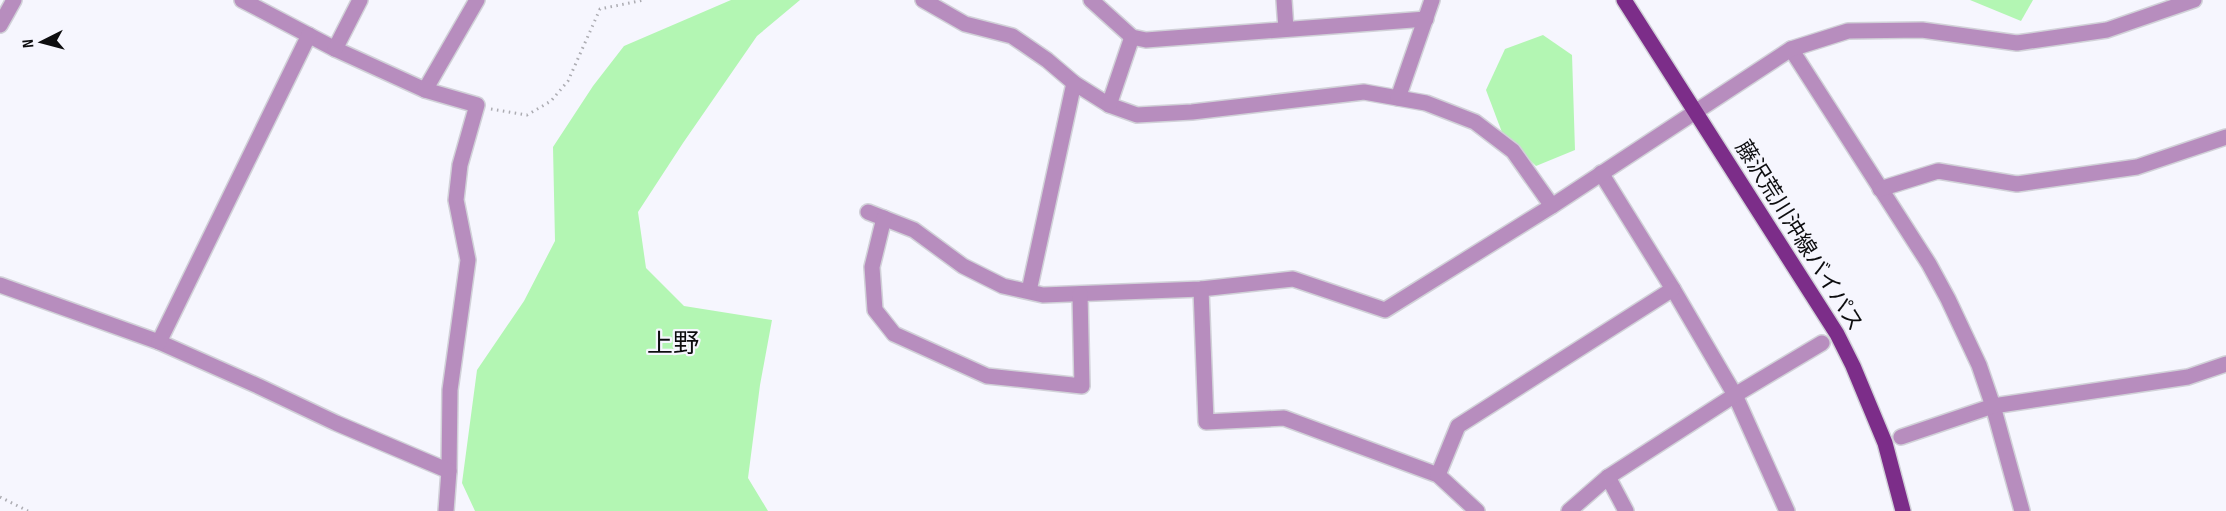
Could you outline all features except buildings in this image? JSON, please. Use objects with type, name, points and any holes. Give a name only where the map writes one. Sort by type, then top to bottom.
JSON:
[{"type":"main road","name":"藤沢荒川沖線バイパス","points":[[1624,0],[1837,334],[1885,443],[1903,511]]},
{"type":"street","points":[[0,25],[14,0]]},
{"type":"street","points":[[242,0],[335,49],[424,90],[477,105],[460,165],[456,200],[468,260],[450,390],[446,511]]},
{"type":"street","points":[[335,49],[360,0]]},
{"type":"street","points":[[424,90],[477,0]]},
{"type":"street","points":[[923,0],[965,24],[1012,36],[1047,60],[1074,83],[1109,105],[1137,115],[1191,112],[1364,93],[1426,103],[1475,122],[1513,151],[1552,206]]},
{"type":"street","points":[[1091,0],[1132,37],[1146,40],[1426,19]]},
{"type":"street","points":[[1284,0],[1286,29]]},
{"type":"street","points":[[1398,98],[1432,0]]},
{"type":"street","points":[[868,212],[914,230],[963,266],[1003,286],[1043,295],[1201,289],[1293,279],[1384,310],[1552,206],[1791,49],[1848,31],[1922,30],[2017,43],[2107,30],[2194,0]]},
{"type":"street","points":[[159,342],[309,35]]},
{"type":"street","points":[[1109,105],[1132,37]]},
{"type":"street","points":[[1791,49],[1929,264],[1948,299],[1979,365],[1993,406],[2022,511]]},
{"type":"street","points":[[1029,291],[1074,83]]},
{"type":"street","points":[[1880,189],[1938,171],[2017,184],[2137,167],[2226,137]]},
{"type":"street","points":[[1601,173],[1735,395],[1787,511]]},
{"type":"street","points":[[884,218],[872,267],[875,310],[894,334],[987,376],[1082,386],[1080,294]]},
{"type":"street","points":[[0,285],[159,342],[336,423],[449,471]]},
{"type":"street","points":[[1201,289],[1206,422],[1284,418],[1438,475],[1477,511]]},
{"type":"street","points":[[1438,475],[1458,426],[1673,289]]},
{"type":"street","points":[[1569,511],[1608,477],[1735,395],[1822,343]]},
{"type":"street","points":[[1901,437],[1993,406],[2188,377],[2226,364]]},
{"type":"street","points":[[1608,477],[1626,511]]},
{"type":"path","points":[[477,105],[527,115],[551,101],[568,81],[600,9],[644,0]]},
{"type":"path","points":[[0,497],[28,511]]},
{"type":"green space","points":[[731,0],[800,0],[757,36],[638,212],[646,268],[684,306],[772,320],[760,385],[748,478],[768,511],[475,511],[462,483],[477,370],[524,301],[555,241],[553,147],[593,86],[624,46]]},
{"type":"green space","points":[[1970,0],[2033,0],[2021,21]]},
{"type":"green space","points":[[1543,35],[1572,55],[1575,150],[1536,166],[1503,135],[1486,90],[1505,49]]},
{"type":"district","name":"上野","points":[[673,343]]}]
